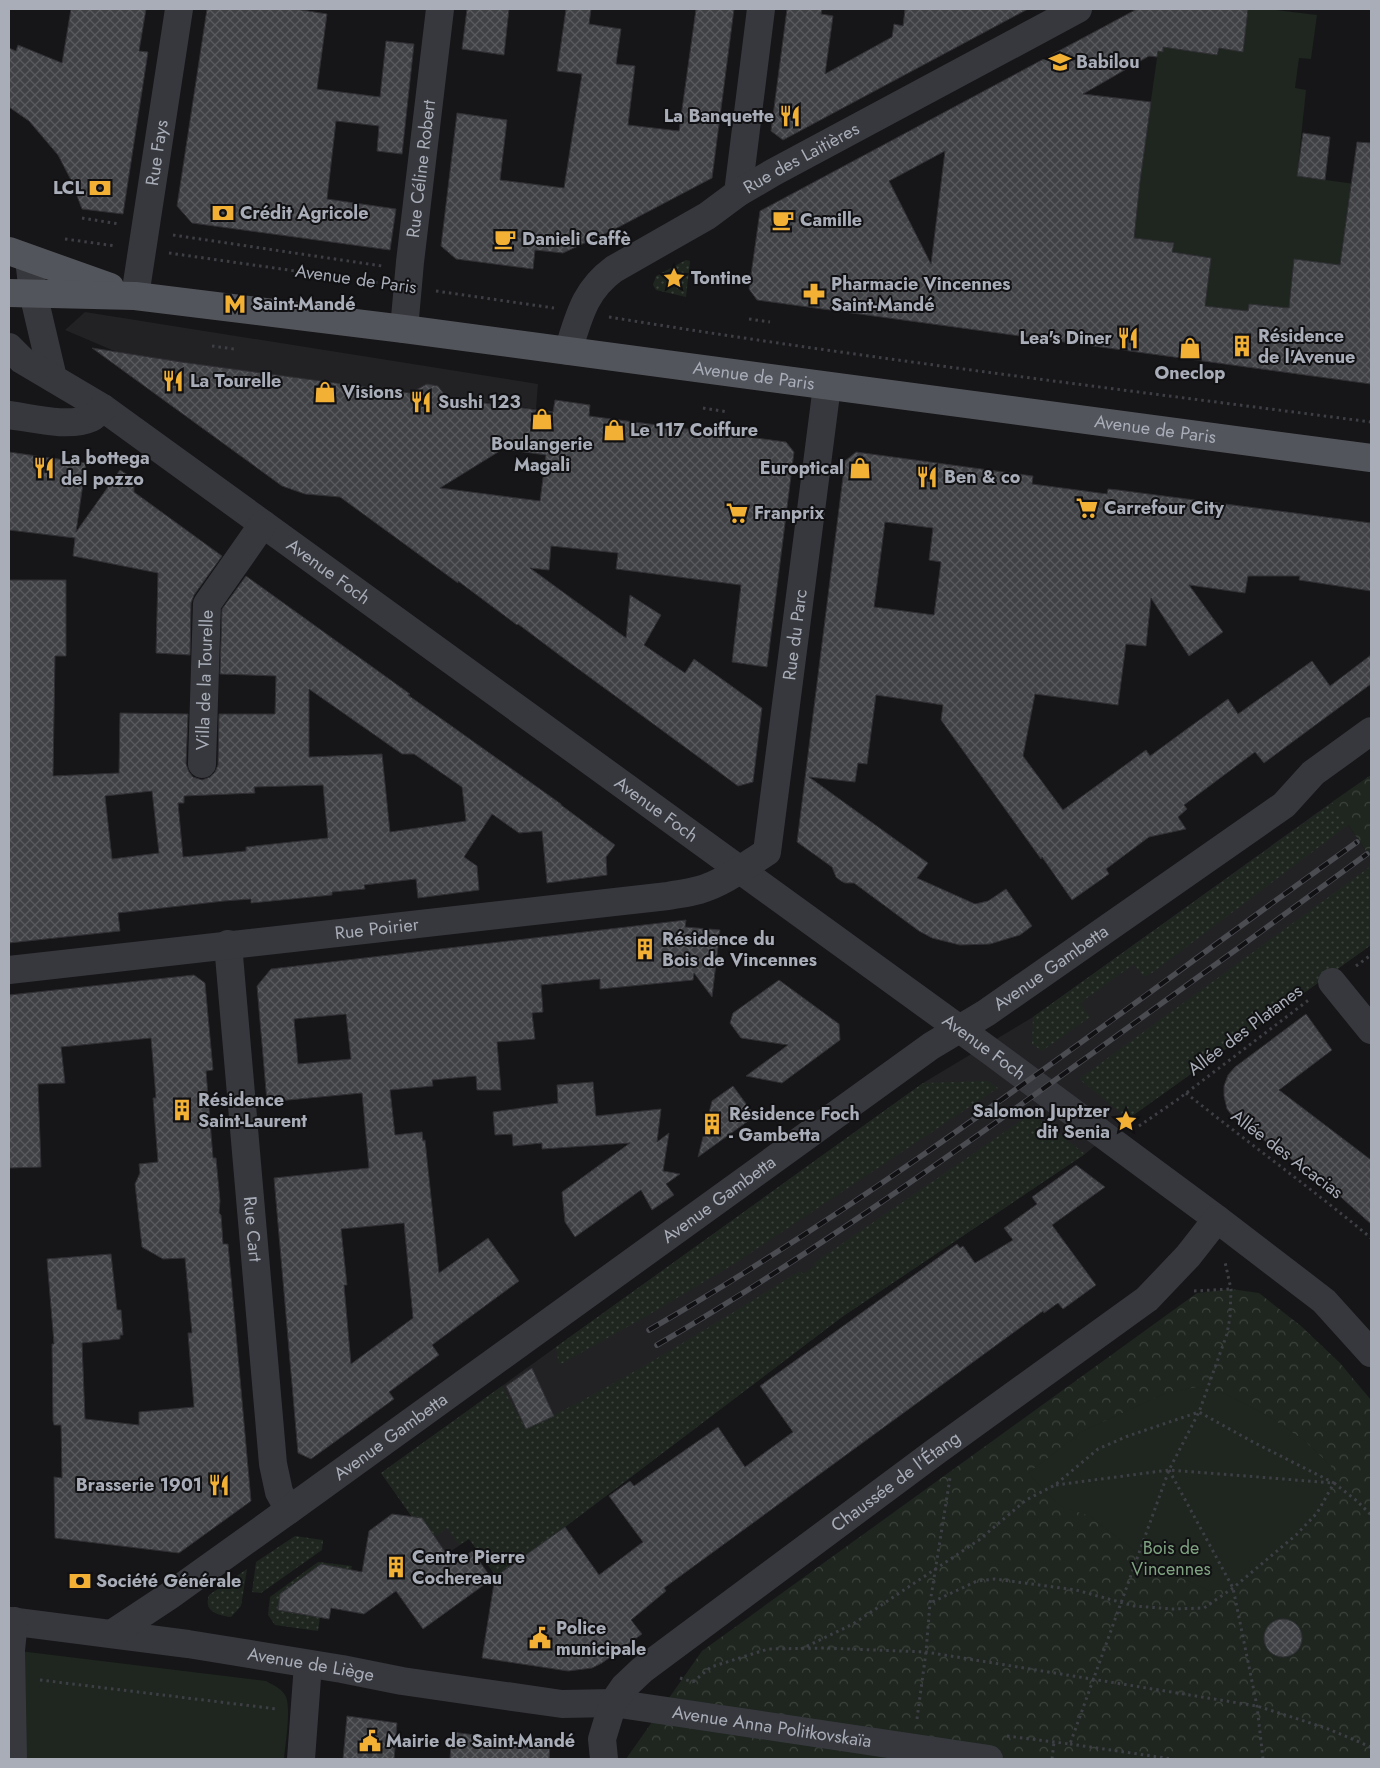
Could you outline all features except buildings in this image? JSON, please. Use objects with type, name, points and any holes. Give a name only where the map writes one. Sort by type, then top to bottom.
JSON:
[{"type":"main road","name":"Avenue de Paris","points":[[19,255],[135,296]]},
{"type":"main road","name":"Avenue de Paris","points":[[21,293],[135,296],[404,329],[1371,458]]},
{"type":"street","name":"Rue Fays","points":[[135,296],[179,9]]},
{"type":"street","name":"Rue Céline Robert","points":[[404,329],[407,287],[440,9]]},
{"type":"street","points":[[738,193],[761,9]]},
{"type":"street","name":"Rue des Laitières","points":[[568,351],[581,312],[591,291],[601,278],[614,269],[707,216],[738,193],[774,172],[1078,9]]},
{"type":"street","points":[[19,255],[21,293],[53,378]]},
{"type":"street","name":"Avenue Foch","points":[[9,347],[22,360],[103,408],[960,1029],[1128,1138],[1217,1220],[1324,1301],[1371,1353]]},
{"type":"street","name":"Rue du Parc","points":[[740,870],[767,852],[827,386]]},
{"type":"street","points":[[9,415],[70,423],[84,421],[93,417],[103,408]]},
{"type":"street","name":"Villa de la Tourelle","points":[[202,764],[207,604],[264,524]]},
{"type":"street","name":"Avenue Gambetta","points":[[113,1633],[169,1596],[289,1510],[923,1052],[994,1007],[1284,805],[1313,773],[1371,731]]},
{"type":"street","name":"Rue Poirier","points":[[9,970],[668,896],[699,890],[740,870]]},
{"type":"street","name":"Rue Cart","points":[[228,944],[273,1464],[279,1492],[289,1510]]},
{"type":"street","points":[[1332,982],[1371,1030]]},
{"type":"street","name":"Chaussée de l'Étang","points":[[604,1759],[602,1739],[613,1703],[624,1687],[642,1670],[943,1447],[1147,1299],[1188,1256],[1217,1220]]},
{"type":"street","points":[[12,1621],[13,1759]]},
{"type":"street","name":"Avenue de Liège","points":[[12,1621],[113,1633],[402,1681],[562,1704],[613,1703]]},
{"type":"street","points":[[301,1759],[308,1664]]},
{"type":"street","name":"Avenue Anna Politkovskaïa","points":[[613,1703],[989,1759]]},
{"type":"path","points":[[82,218],[124,224]]},
{"type":"path","points":[[170,233],[175,236],[382,266],[388,262]]},
{"type":"path","name":"Avenue de Paris","points":[[59,238],[924,363],[1371,422]]},
{"type":"path","points":[[749,319],[770,322]]},
{"type":"path","points":[[212,346],[234,348]]},
{"type":"path","points":[[703,408],[728,412]]},
{"type":"path","name":"Allée des Platanes","points":[[1128,1138],[1332,982],[1371,955]]},
{"type":"path","name":"Allée des Acacias","points":[[1186,1093],[1240,1137],[1320,1195],[1371,1238]]},
{"type":"path","points":[[1070,1744],[1169,1470],[1199,1412],[1227,1334],[1231,1289]]},
{"type":"path","points":[[801,1649],[853,1624],[979,1540],[1026,1500],[1055,1485],[1098,1449],[1128,1436],[1199,1412],[1334,1483],[1371,1515]]},
{"type":"path","points":[[1169,1470],[1233,1588],[1257,1706],[1263,1759]]},
{"type":"path","points":[[1055,1485],[1169,1470],[1334,1483]]},
{"type":"path","points":[[916,1723],[926,1652],[930,1603],[950,1474]]},
{"type":"path","points":[[930,1603],[977,1581],[994,1579],[1076,1590],[1134,1606],[1173,1609],[1204,1608],[1233,1588],[1296,1535],[1317,1513],[1334,1483]]},
{"type":"path","points":[[694,1682],[711,1667],[768,1649],[926,1652],[1257,1706],[1326,1728],[1371,1747]]},
{"type":"path","points":[[32,1679],[278,1709]]},
{"type":"path","points":[[1052,1759],[1054,1742],[1172,1759]]},
{"type":"shaded area","points":[[85,312],[538,384],[536,409],[119,353],[65,330]]},
{"type":"shaded area","points":[[1332,802],[1371,858],[1371,945],[1128,1119],[1085,1154],[842,1317],[565,1527],[496,1576],[469,1539],[441,1558],[381,1473],[923,1083],[1033,1017]]},
{"type":"green space","points":[[1248,9],[1267,9],[1317,15],[1311,59],[1299,58],[1295,88],[1306,90],[1297,176],[1355,184],[1344,268],[1294,259],[1288,317],[1249,304],[1248,311],[1205,306],[1211,258],[1172,252],[1173,243],[1134,238],[1140,177],[1158,51],[1162,52],[1163,47],[1217,54],[1219,48],[1242,52]]},
{"type":"green space","points":[[686,260],[690,261],[686,297],[656,290],[653,285],[656,276]]},
{"type":"green space","points":[[1371,775],[1348,825],[1152,973],[1144,977],[1134,964],[1080,1003],[1090,1017],[1042,1051],[1032,1044],[1033,1017]]},
{"type":"green space","points":[[1371,775],[1371,858],[1332,802]]},
{"type":"green space","points":[[1371,866],[1371,945],[1128,1119],[1079,1079]]},
{"type":"green space","points":[[988,1081],[998,1088],[734,1264],[559,1365],[556,1347],[923,1083]]},
{"type":"green space","points":[[1032,1113],[1085,1154],[842,1317],[565,1527],[496,1576],[469,1539],[459,1545],[447,1528],[429,1541],[381,1473],[502,1386],[526,1429],[596,1393],[800,1271],[803,1274],[815,1266],[814,1263]]},
{"type":"green space","name":"Bois de Vincennes","points":[[1231,1289],[1259,1293],[1301,1326],[1340,1363],[1371,1400],[1371,1759],[626,1759],[702,1651],[1197,1293]]},
{"type":"green space","points":[[1197,1387],[1226,1394],[1270,1417],[1305,1441],[1331,1466],[1334,1483],[1317,1513],[1296,1535],[1233,1588],[1210,1591],[1151,1564],[1090,1516],[1060,1506],[1028,1473],[1083,1431],[1166,1393]]},
{"type":"green space","points":[[295,1536],[323,1540],[322,1550],[261,1593],[252,1592],[256,1562]]},
{"type":"green space","points":[[318,1562],[352,1566],[351,1570],[321,1564],[280,1594],[278,1610],[320,1617],[318,1631],[275,1625],[268,1615],[270,1597]]},
{"type":"green space","points":[[247,1569],[241,1606],[231,1617],[213,1612],[208,1605],[209,1595]]},
{"type":"green space","points":[[11,1650],[266,1681],[281,1690],[287,1700],[288,1717],[284,1759],[9,1759]]},
{"type":"railway","points":[[649,1330],[741,1275],[921,1157],[1357,842]]},
{"type":"railway","points":[[657,1345],[764,1280],[919,1176],[1257,935],[1367,854]]},
{"type":"place","name":"Babilou","points":[[1060,62]]},
{"type":"place","name":"La Banquette","points":[[790,116]]},
{"type":"place","name":"LCL","points":[[100,188]]},
{"type":"place","name":"Crédit Agricole","points":[[223,213]]},
{"type":"place","name":"Camille","points":[[783,220]]},
{"type":"place","name":"Danieli Caffè","points":[[505,239]]},
{"type":"place","name":"Tontine","points":[[674,278]]},
{"type":"place","name":"Pharmacie Vincennes Saint-Mandé","points":[[814,294]]},
{"type":"place","name":"Saint-Mandé","points":[[235,304]]},
{"type":"place","name":"Lea's Diner","points":[[1128,338]]},
{"type":"place","name":"Résidence de l'Avenue","points":[[1242,346]]},
{"type":"place","name":"Oneclop","points":[[1190,348]]},
{"type":"place","name":"La Tourelle","points":[[173,381]]},
{"type":"place","name":"Visions","points":[[325,392]]},
{"type":"place","name":"Sushi 123","points":[[421,402]]},
{"type":"place","name":"Boulangerie Magali","points":[[542,419]]},
{"type":"place","name":"Le 117 Coiffure","points":[[614,430]]},
{"type":"place","name":"La bottega del pozzo","points":[[44,468]]},
{"type":"place","name":"Europtical","points":[[860,468]]},
{"type":"place","name":"Ben & co","points":[[927,477]]},
{"type":"place","name":"Carrefour City","points":[[1087,508]]},
{"type":"place","name":"Franprix","points":[[737,513]]},
{"type":"place","name":"Résidence du Bois de Vincennes","points":[[645,949]]},
{"type":"place","name":"Résidence Saint-Laurent","points":[[182,1110]]},
{"type":"place","name":"Salomon Juptzer dit Senia","points":[[1126,1121]]},
{"type":"place","name":"Résidence Foch - Gambetta","points":[[712,1124]]},
{"type":"place","name":"Brasserie 1901","points":[[219,1485]]},
{"type":"place","name":"Centre Pierre Cochereau","points":[[396,1567]]},
{"type":"place","name":"Société Générale","points":[[80,1581]]},
{"type":"place","name":"Police municipale","points":[[540,1638]]},
{"type":"place","name":"Mairie de Saint-Mandé","points":[[370,1741]]}]
